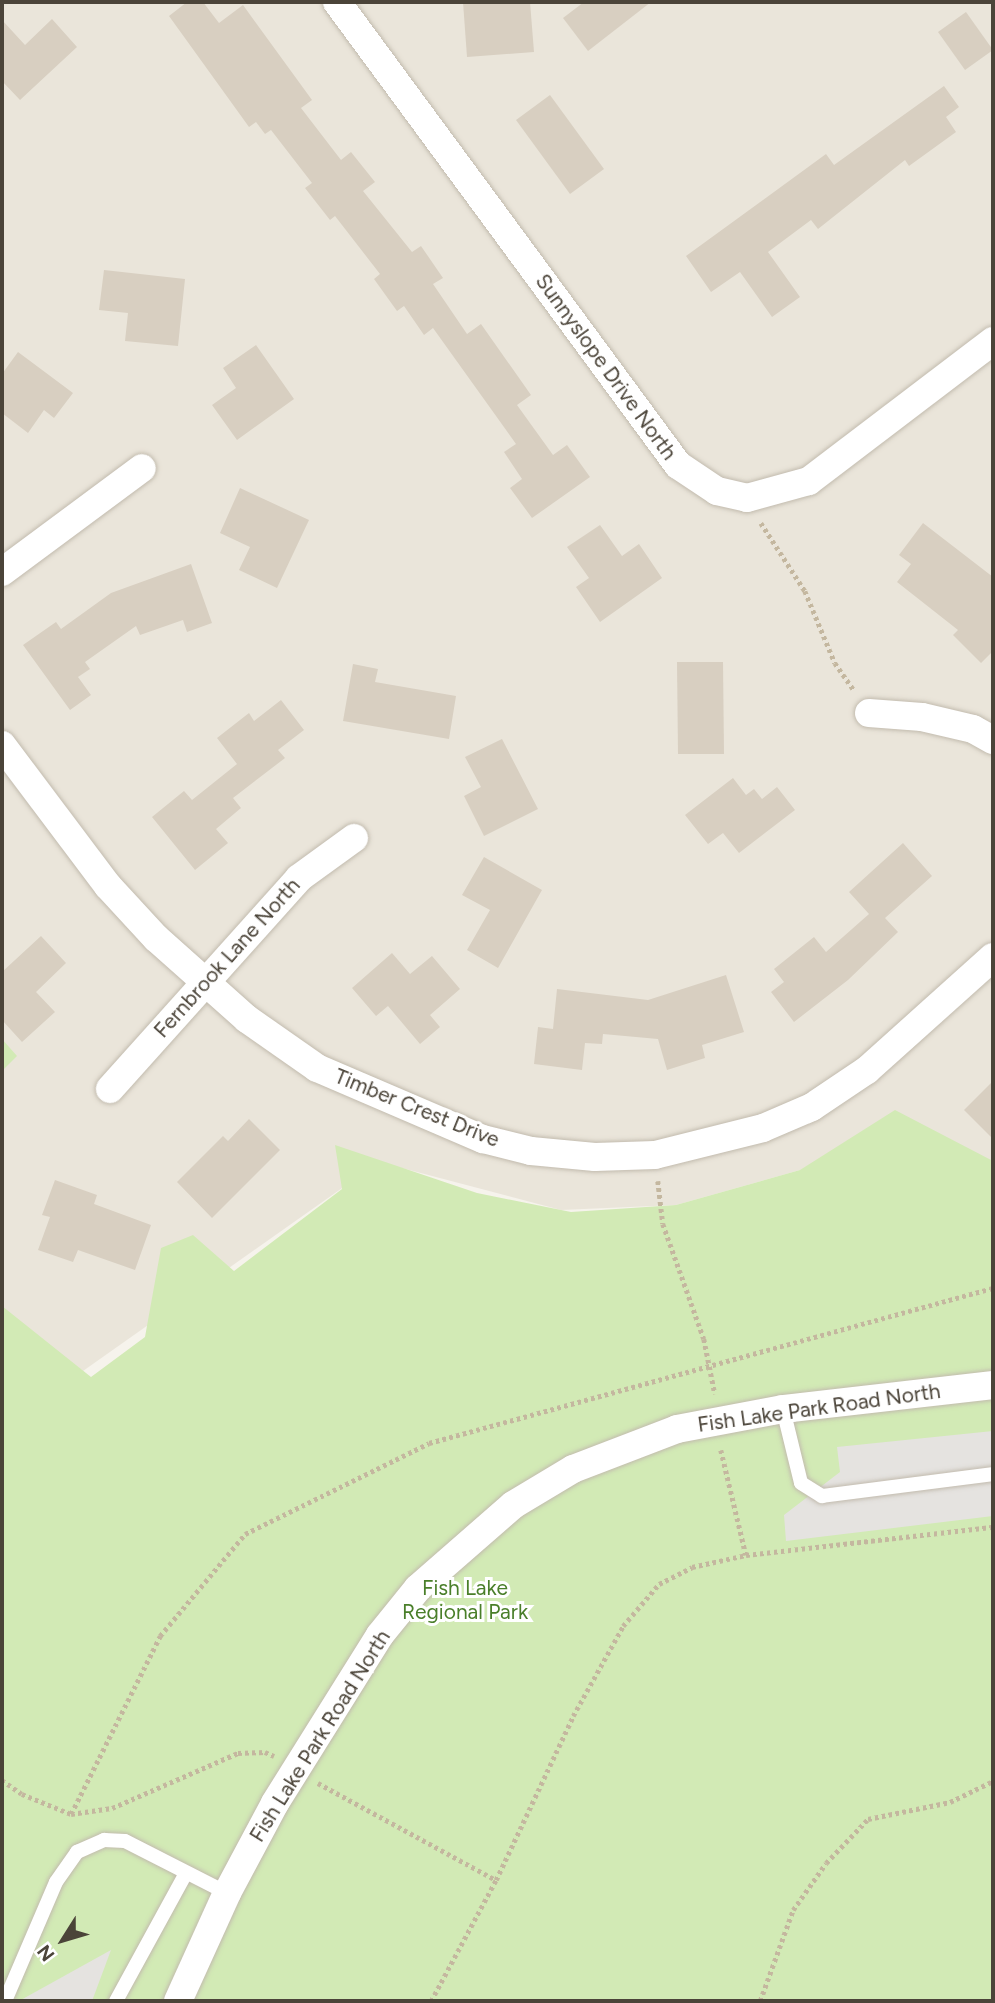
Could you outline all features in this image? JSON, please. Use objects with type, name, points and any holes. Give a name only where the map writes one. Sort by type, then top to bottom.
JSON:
[{"type":"street","name":"Sunnyslope Drive North","points":[[337,2],[678,466],[717,491],[747,498]]},
{"type":"street","points":[[747,498],[808,481],[993,341]]},
{"type":"street","points":[[2,572],[142,468]]},
{"type":"street","points":[[869,713],[922,717],[973,729],[993,740]]},
{"type":"street","name":"Timber Crest Drive","points":[[2,745],[108,886],[204,982],[247,1019],[317,1068],[483,1139],[531,1150],[594,1157],[655,1156],[716,1143],[812,1107],[919,1027],[993,957]]},
{"type":"street","name":"Fernbrook Lane North","points":[[110,1088],[299,878],[354,838]]},
{"type":"street","name":"Fish Lake Park Road North","points":[[180,2001],[227,1893],[275,1803],[380,1635],[418,1588],[462,1546],[513,1505],[573,1469],[629,1444],[677,1429],[783,1409],[993,1385]]},
{"type":"lane","points":[[783,1409],[801,1483],[822,1496],[993,1474]]},
{"type":"lane","points":[[5,2001],[56,1882],[77,1852],[104,1840],[125,1841],[227,1893]]},
{"type":"lane","points":[[116,2001],[186,1872]]},
{"type":"path","points":[[747,498],[805,591],[835,663],[869,713]]},
{"type":"path","points":[[655,1156],[663,1224],[709,1366],[717,1403]]},
{"type":"path","points":[[71,1814],[160,1636],[245,1534],[429,1443],[993,1288]]},
{"type":"path","points":[[718,1435],[746,1555]]},
{"type":"path","points":[[431,2001],[496,1880],[573,1716],[643,1600],[675,1574],[746,1555],[993,1527]]},
{"type":"path","points":[[2,1780],[22,1794],[71,1814],[112,1808],[238,1754],[265,1752],[283,1761]]},
{"type":"path","points":[[310,1779],[496,1880]]},
{"type":"path","points":[[760,2001],[793,1910],[826,1863],[869,1819],[950,1802],[993,1781]]},
{"type":"shaded area","points":[[2,2],[993,2],[993,1209],[800,1170],[676,1205],[561,1210],[379,1162],[83,1371],[2,1312]]},
{"type":"shaded area","points":[[993,1431],[993,1516],[786,1541],[784,1515],[840,1472],[837,1447]]},
{"type":"shaded area","points":[[111,1950],[92,2001],[19,2001]]},
{"type":"green space","points":[[2,1039],[17,1056],[2,1071]]},
{"type":"green space","name":"Fish Lake Regional Park","points":[[895,1110],[993,1161],[993,2001],[2,2001],[2,1306],[91,1377],[145,1337],[161,1248],[193,1235],[234,1271],[342,1189],[335,1145],[477,1193],[571,1212],[676,1205],[800,1170]]},
{"type":"building","points":[[187,2],[203,2],[219,23],[243,5],[312,100],[301,108],[341,160],[351,152],[375,182],[363,191],[412,252],[421,246],[443,278],[433,284],[467,334],[481,324],[531,395],[517,405],[553,455],[567,445],[590,477],[532,518],[510,488],[522,479],[504,452],[516,444],[433,328],[424,335],[404,306],[397,311],[374,279],[380,274],[335,216],[330,220],[305,188],[312,183],[271,130],[265,134],[256,122],[249,127],[169,16]]},
{"type":"building","points":[[463,2],[530,2],[534,52],[467,57]]},
{"type":"building","points":[[584,2],[651,2],[588,51],[563,18]]},
{"type":"building","points":[[966,12],[993,50],[965,70],[938,32]]},
{"type":"building","points":[[52,19],[77,47],[20,100],[2,81],[2,20],[25,45]]},
{"type":"building","points":[[944,86],[959,107],[946,117],[956,132],[909,166],[905,160],[818,229],[811,220],[768,252],[800,297],[772,317],[740,272],[711,292],[686,256],[826,154],[834,165]]},
{"type":"building","points":[[550,95],[604,169],[570,194],[516,120]]},
{"type":"building","points":[[104,270],[185,279],[178,346],[125,341],[128,313],[99,310]]},
{"type":"building","points":[[256,345],[294,399],[237,440],[212,405],[236,388],[223,368]]},
{"type":"building","points":[[18,352],[73,393],[54,418],[44,410],[28,433],[2,413],[2,374]]},
{"type":"building","points":[[240,488],[309,520],[277,588],[239,570],[250,547],[220,533]]},
{"type":"building","points":[[923,523],[993,577],[993,651],[981,663],[953,635],[958,630],[897,582],[911,564],[899,555]]},
{"type":"building","points":[[600,525],[622,556],[639,544],[662,578],[600,622],[576,587],[589,578],[567,547]]},
{"type":"building","points":[[191,564],[212,623],[187,632],[183,620],[140,635],[136,626],[85,662],[90,669],[78,677],[91,695],[70,710],[23,645],[56,622],[61,629],[111,593]]},
{"type":"building","points":[[677,662],[723,662],[724,754],[678,754]]},
{"type":"building","points":[[353,664],[378,669],[375,682],[456,696],[449,739],[343,721]]},
{"type":"building","points":[[281,700],[304,730],[278,750],[285,758],[233,798],[241,808],[216,829],[228,843],[195,870],[152,817],[184,791],[192,800],[237,764],[217,738],[249,713],[254,721]]},
{"type":"building","points":[[502,739],[538,809],[484,836],[464,796],[481,787],[465,757]]},
{"type":"building","points":[[733,778],[746,795],[754,789],[762,799],[777,787],[795,810],[739,853],[723,833],[708,844],[685,815]]},
{"type":"building","points":[[903,843],[932,876],[885,918],[898,932],[848,980],[794,1022],[771,992],[784,982],[774,969],[814,937],[826,952],[869,914],[849,892]]},
{"type":"building","points":[[484,857],[542,890],[498,968],[467,950],[490,910],[462,895]]},
{"type":"building","points":[[41,936],[66,963],[36,992],[55,1012],[22,1042],[2,1020],[2,972]]},
{"type":"building","points":[[392,953],[410,974],[432,956],[460,989],[430,1015],[440,1027],[420,1044],[388,1006],[376,1016],[352,988]]},
{"type":"building","points":[[726,975],[744,1032],[702,1045],[705,1058],[667,1070],[658,1039],[603,1034],[602,1044],[585,1043],[582,1070],[534,1064],[538,1027],[553,1029],[557,989],[648,1000]]},
{"type":"building","points":[[993,1081],[993,1139],[964,1110]]},
{"type":"building","points":[[249,1119],[280,1150],[212,1218],[177,1182],[223,1136],[228,1141]]},
{"type":"building","points":[[55,1180],[97,1195],[94,1204],[151,1225],[135,1270],[78,1250],[73,1262],[38,1250],[50,1217],[42,1215]]}]
